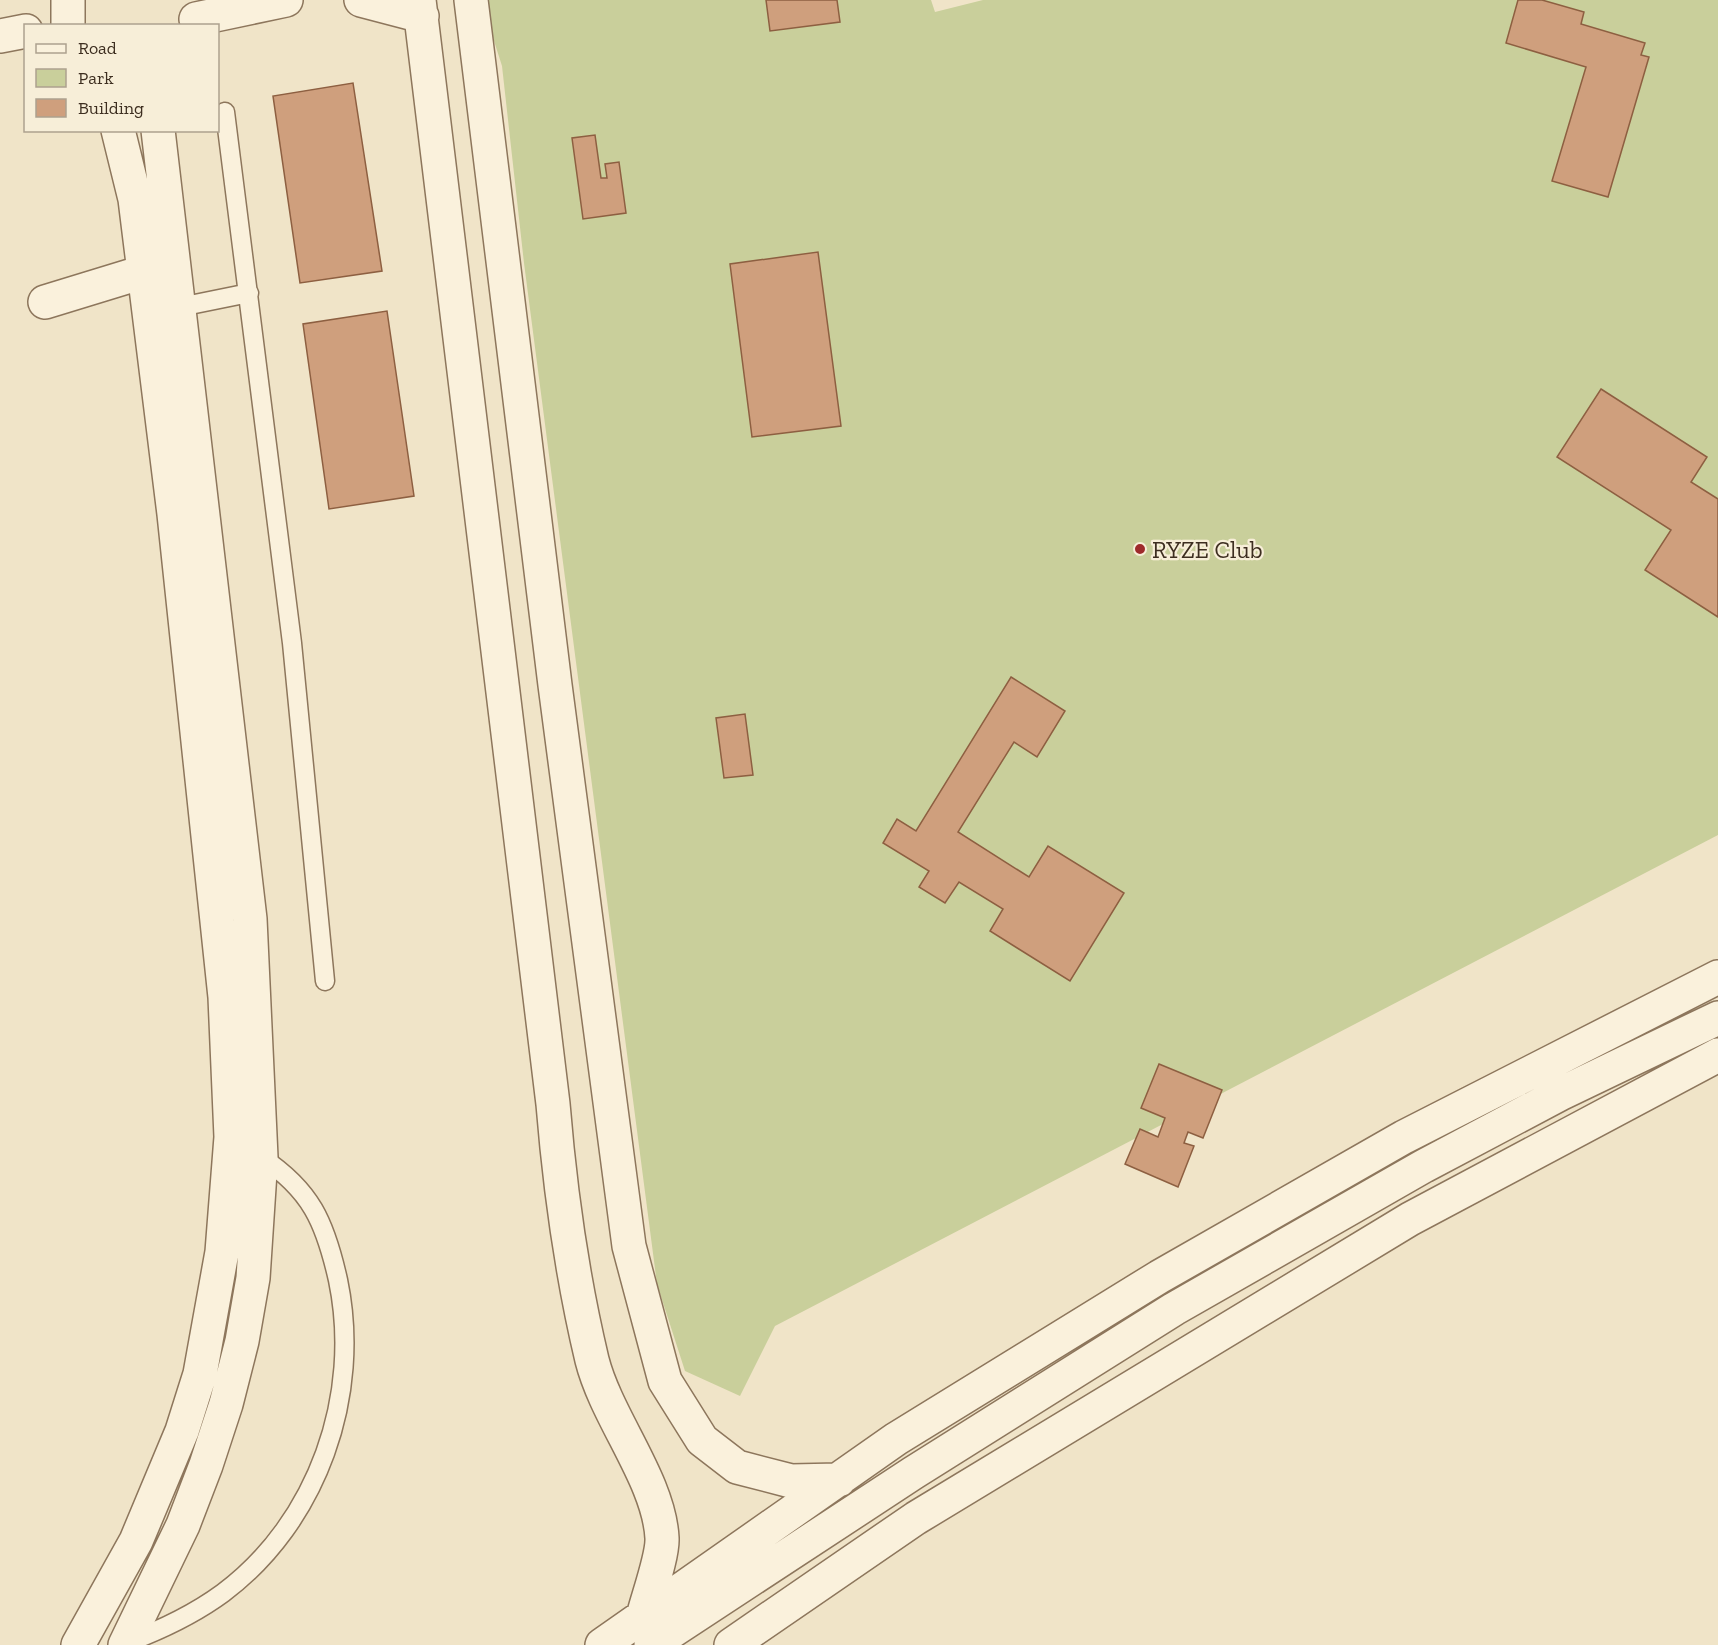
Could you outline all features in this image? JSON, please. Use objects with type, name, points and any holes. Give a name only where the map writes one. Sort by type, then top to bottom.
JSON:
[{"type":"street","points":[[195,15],[286,0]]},
{"type":"street","points":[[362,0],[421,8],[552,1092],[563,1209],[593,1362],[606,1401],[652,1495],[662,1538],[644,1613]]},
{"type":"street","points":[[471,0],[552,662],[629,1246],[665,1381],[702,1440],[737,1467],[791,1481],[839,1480]]},
{"type":"street","points":[[0,36],[24,31]]},
{"type":"street","points":[[78,1645],[136,1541],[182,1431],[200,1374],[222,1252],[251,1144],[225,997],[174,514],[135,199],[118,132]]},
{"type":"street","points":[[126,1644],[183,1525],[206,1466],[226,1404],[242,1341],[253,1278],[250,919],[158,132]]},
{"type":"street","points":[[45,302],[143,272]]},
{"type":"street","points":[[602,1645],[644,1613],[896,1439],[1037,1351],[1353,1166],[1543,1064],[1718,977]]},
{"type":"street","points":[[651,1645],[913,1473],[1174,1309],[1424,1166],[1560,1094],[1718,1018]]},
{"type":"street","points":[[731,1645],[916,1518],[1410,1219],[1718,1055]]},
{"type":"lane","points":[[225,112],[292,643],[325,981]]},
{"type":"lane","points":[[180,307],[249,293]]},
{"type":"lane","points":[[126,1644],[194,1613],[224,1592],[252,1567],[277,1540],[298,1510],[330,1443],[344,1370],[345,1333],[333,1260],[321,1226],[305,1192],[251,1144]]},
{"type":"green space","name":"RYZE Club","points":[[481,0],[931,0],[935,12],[983,0],[1718,0],[1718,835],[775,1326],[740,1396],[685,1371],[657,1284],[524,263],[502,66]]},
{"type":"building","points":[[766,0],[837,0],[840,22],[770,31]]},
{"type":"building","points":[[1518,0],[1542,0],[1584,12],[1581,24],[1645,43],[1641,55],[1649,57],[1608,197],[1552,181],[1586,67],[1506,43]]},
{"type":"building","points":[[353,83],[382,271],[300,283],[273,96]]},
{"type":"building","points":[[595,135],[601,178],[607,178],[605,164],[619,162],[626,213],[583,219],[572,138]]},
{"type":"building","points":[[818,252],[841,426],[752,437],[730,264]]},
{"type":"building","points":[[387,311],[414,496],[329,509],[303,324]]},
{"type":"building","points":[[1601,389],[1707,457],[1691,482],[1718,499],[1718,617],[1645,570],[1671,530],[1557,457]]},
{"type":"building","points":[[1011,677],[1065,711],[1037,757],[1014,742],[958,832],[1029,877],[1048,846],[1124,893],[1070,981],[990,931],[1003,909],[959,882],[945,903],[919,887],[929,871],[883,843],[897,819],[916,831]]},
{"type":"building","points":[[745,714],[753,775],[724,778],[716,718]]},
{"type":"building","points":[[1159,1064],[1222,1090],[1203,1138],[1188,1132],[1184,1143],[1194,1146],[1178,1187],[1125,1164],[1140,1129],[1158,1137],[1165,1118],[1141,1108]]},
{"type":"place","name":"RYZE Club","points":[[1140,549]]}]
